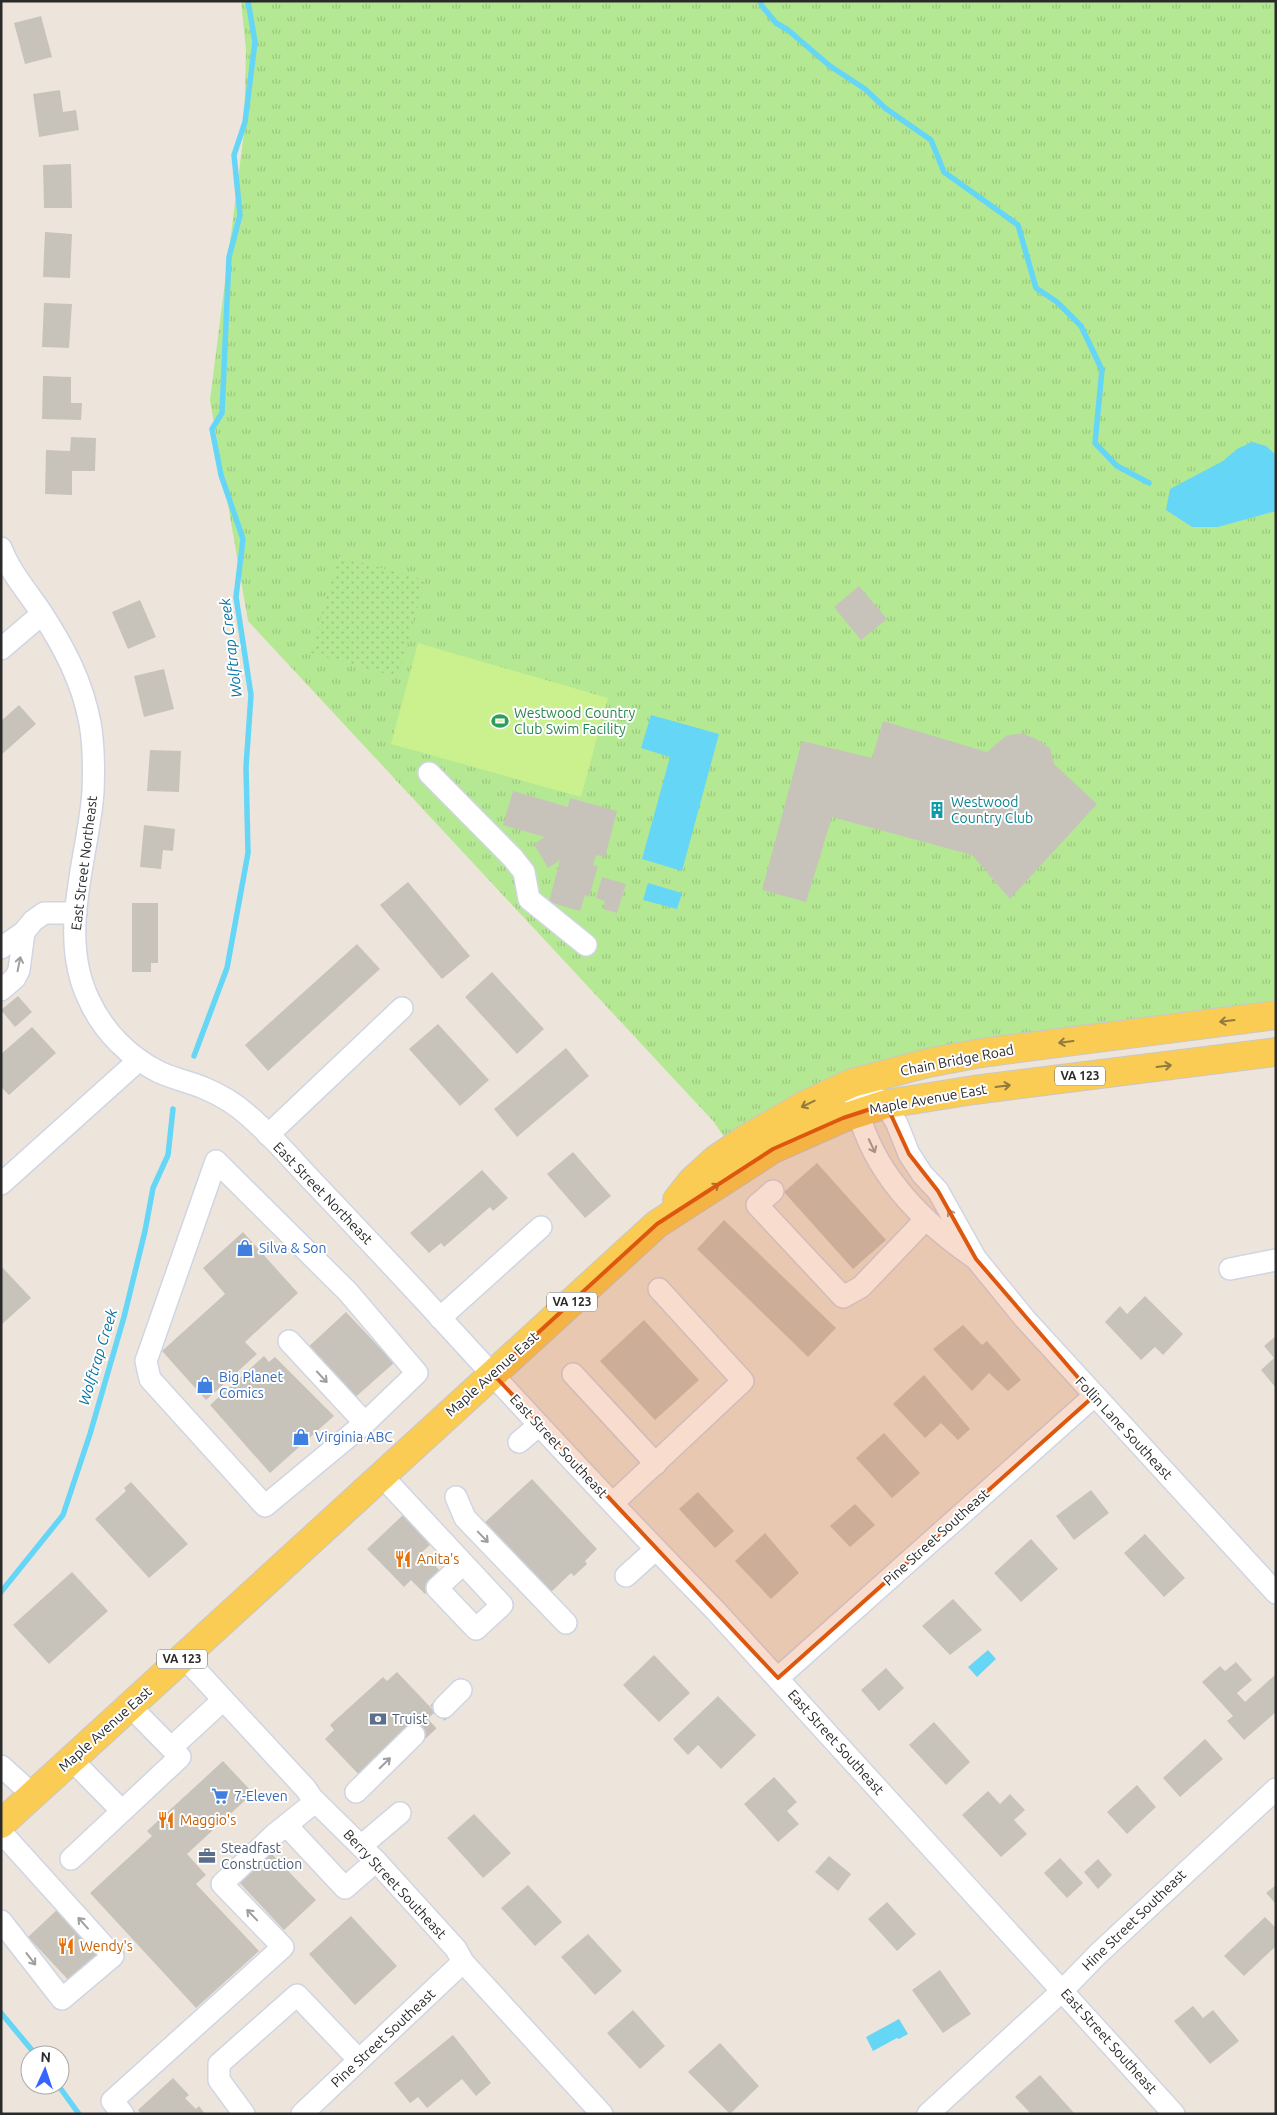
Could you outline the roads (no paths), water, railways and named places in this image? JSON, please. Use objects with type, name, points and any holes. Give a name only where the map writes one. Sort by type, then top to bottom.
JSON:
[{"type":"main road","name":"Chain Bridge Road","points":[[657,1224],[692,1181],[715,1160],[746,1139],[805,1105],[852,1083],[928,1062],[981,1053],[1276,1016]]},
{"type":"main road","name":"Maple Avenue East","points":[[1,1824],[657,1224],[773,1149],[858,1113],[886,1104],[974,1090],[1276,1052]]},
{"type":"street","name":"East Street Northeast","points":[[1,548],[10,568],[68,654],[79,682],[90,724],[94,756],[93,793],[76,913],[75,947],[79,973],[88,999],[117,1042],[139,1060],[162,1073],[206,1089],[229,1101],[251,1118],[493,1374]]},
{"type":"street","points":[[1,649],[42,614]]},
{"type":"street","points":[[429,773],[524,872],[529,899],[586,945]]},
{"type":"street","points":[[1,948],[24,932],[33,921],[44,913],[76,913]]},
{"type":"street","points":[[1,990],[15,978],[19,970],[24,932]]},
{"type":"street","points":[[268,1135],[402,1008]]},
{"type":"street","points":[[1,1184],[139,1060]]},
{"type":"street","points":[[852,1083],[886,1104]]},
{"type":"street","name":"Follin Lane Southeast","points":[[852,1083],[858,1113],[871,1146],[896,1186],[941,1235],[976,1259]]},
{"type":"street","name":"Follin Lane Southeast","points":[[886,1104],[897,1124],[909,1154],[922,1174],[938,1191],[976,1259],[1025,1319],[1094,1396],[1276,1593]]},
{"type":"street","points":[[216,1160],[348,1292],[418,1373],[365,1423],[265,1506],[150,1379],[146,1360],[216,1160]]},
{"type":"street","points":[[773,1191],[757,1205],[843,1298],[861,1287],[926,1219]]},
{"type":"street","points":[[440,1318],[541,1227]]},
{"type":"street","points":[[1230,1269],[1276,1260]]},
{"type":"street","points":[[613,1504],[742,1382],[658,1289]]},
{"type":"street","points":[[289,1341],[365,1423]]},
{"type":"street","name":"East Street Southeast","points":[[493,1374],[778,1678],[1174,2114]]},
{"type":"street","points":[[572,1374],[656,1464]]},
{"type":"street","name":"Pine Street Southeast","points":[[778,1678],[1094,1396]]},
{"type":"street","points":[[519,1442],[539,1425]]},
{"type":"street","points":[[382,1476],[463,1564]]},
{"type":"street","points":[[456,1497],[465,1518],[566,1623]]},
{"type":"street","points":[[626,1576],[656,1549]]},
{"type":"street","name":"Berry Street Southeast","points":[[184,1657],[306,1789],[315,1802],[376,1861],[456,1949],[463,1962],[602,2114]]},
{"type":"street","points":[[444,1707],[461,1690]]},
{"type":"street","points":[[171,1748],[223,1700]]},
{"type":"street","points":[[71,1859],[180,1757],[130,1706]]},
{"type":"street","points":[[356,1792],[414,1735]]},
{"type":"street","points":[[72,1760],[122,1811]]},
{"type":"street","points":[[1,1766],[33,1795]]},
{"type":"street","name":"Hine Street Southeast","points":[[928,2114],[1063,1990],[1098,1954],[1190,1867],[1276,1790]]},
{"type":"street","points":[[123,2114],[112,2101],[283,1947],[222,1884],[275,1834],[315,1802]]},
{"type":"street","points":[[361,1846],[400,1813]]},
{"type":"street","points":[[287,1826],[345,1888],[376,1861]]},
{"type":"street","points":[[1,1832],[114,1956],[62,1999],[1,1921]]},
{"type":"street","name":"Pine Street Southeast","points":[[302,2114],[463,1962]]},
{"type":"street","points":[[244,2114],[219,2080],[219,2064],[297,1995],[359,2060]]},
{"type":"water","points":[[1252,442],[1266,446],[1276,455],[1276,511],[1218,527],[1192,527],[1166,510],[1170,489],[1223,461],[1237,449]]},
{"type":"water","points":[[651,715],[719,734],[682,871],[642,859],[670,757],[641,748]]},
{"type":"water","points":[[648,883],[682,893],[677,909],[643,900]]},
{"type":"water","points":[[988,1650],[996,1659],[977,1677],[968,1667]]},
{"type":"water","points":[[899,2019],[908,2034],[873,2051],[866,2037]]},
{"type":"waterway","name":"Wolftrap Creek","points":[[194,1056],[227,968],[248,853],[246,767],[251,695],[236,597],[243,539],[221,475],[212,429],[222,413],[229,257],[240,215],[234,155],[245,122],[255,42],[248,1]]},
{"type":"waterway","points":[[760,1],[776,23],[788,30],[830,66],[865,89],[885,108],[931,140],[944,172],[1018,225],[1036,288],[1057,302],[1081,326],[1102,370],[1095,443],[1117,466],[1149,483]]},
{"type":"waterway","name":"Wolftrap Creek","points":[[1,1592],[63,1515],[90,1434],[124,1317],[145,1231],[153,1188],[168,1155],[173,1109]]},
{"type":"waterway","name":"Wolftrap Creek","points":[[1,2013],[28,2045]]},
{"type":"waterway","name":"Wolftrap Creek","points":[[65,2095],[79,2114]]},
{"type":"tunnel","points":[[414,1735],[444,1707]]},
{"type":"place","name":"Westwood Country Club Swim Facility","points":[[500,721]]},
{"type":"place","name":"Westwood Country Club","points":[[937,810]]},
{"type":"place","name":"Silva & Son","points":[[245,1248]]},
{"type":"place","name":"Big Planet Comics","points":[[205,1385]]},
{"type":"place","name":"Virginia ABC","points":[[301,1437]]},
{"type":"place","name":"Anita's","points":[[403,1559]]},
{"type":"place","name":"Truist","points":[[378,1719]]},
{"type":"place","name":"7-Eleven","points":[[220,1796]]},
{"type":"place","name":"Maggio's","points":[[166,1820]]},
{"type":"place","name":"Steadfast Construction","points":[[207,1856]]},
{"type":"place","name":"Wendy's","points":[[66,1946]]}]
